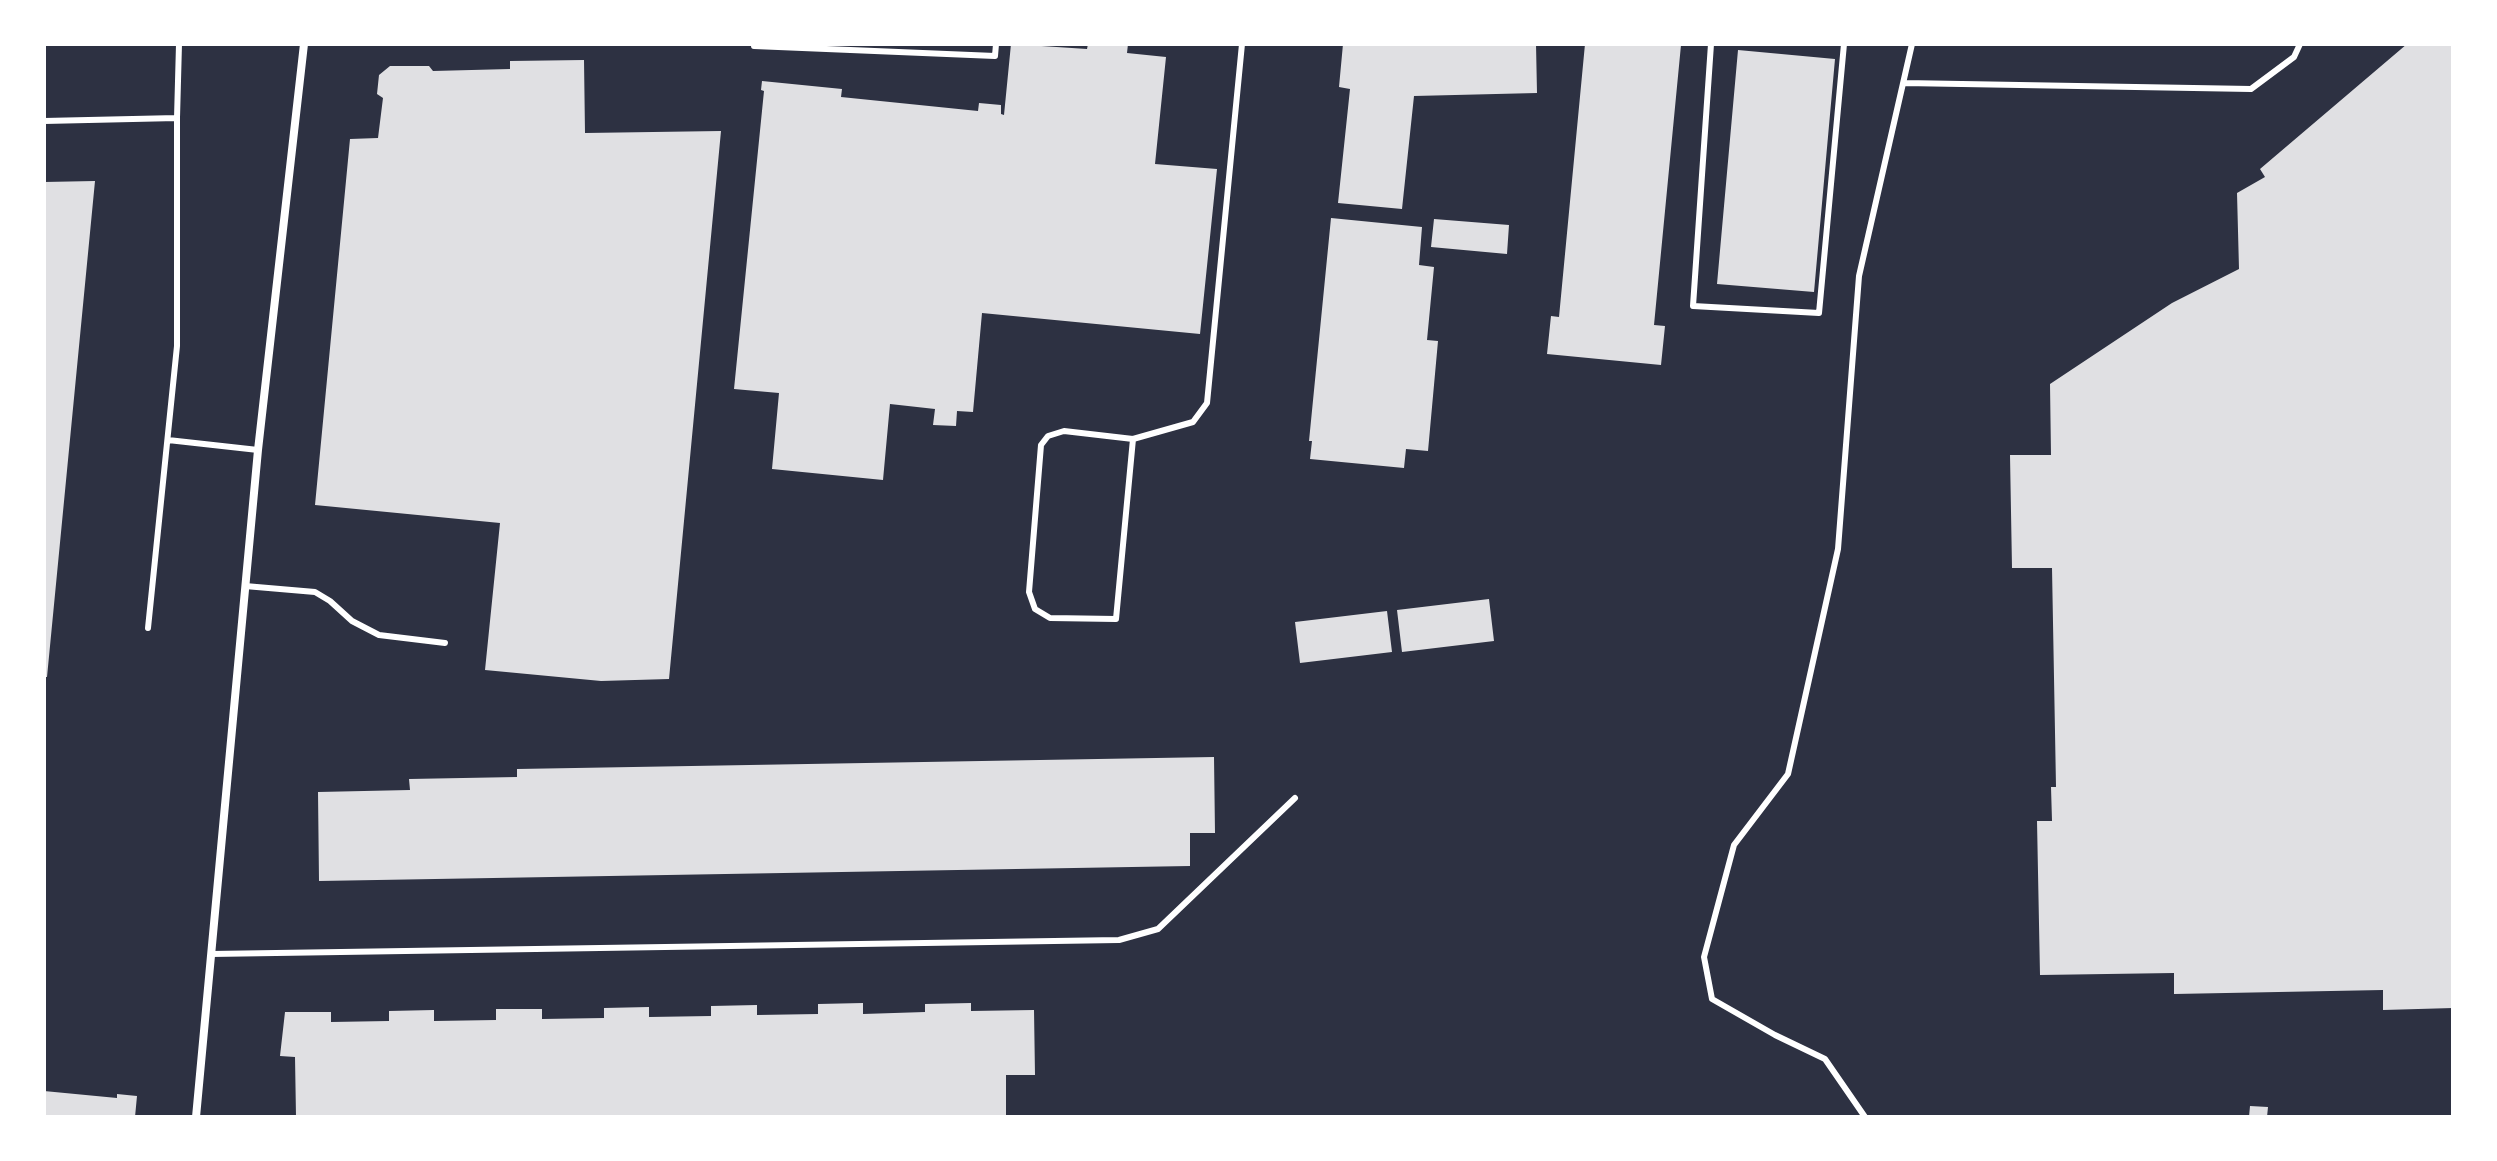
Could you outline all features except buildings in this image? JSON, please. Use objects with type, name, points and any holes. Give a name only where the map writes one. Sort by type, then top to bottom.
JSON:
[{"type":"street","points":[[196,1117],[258,450],[304,44]]},
{"type":"lane","points":[[148,628],[177,346],[179,44]]},
{"type":"lane","points":[[754,45],[995,56],[996,44]]},
{"type":"lane","points":[[1133,439],[1116,619],[1050,618],[1035,609],[1029,592],[1041,445],[1048,436],[1064,431],[1133,439],[1193,422],[1207,403],[1242,44]]},
{"type":"lane","points":[[1711,44],[1693,306],[1819,313],[1844,44]]},
{"type":"lane","points":[[1865,1117],[1825,1059],[1712,999],[1704,957],[1734,845],[1788,774],[1838,549],[1859,276],[1912,44]]},
{"type":"lane","points":[[1904,83],[2251,89],[2294,57],[2300,44]]},
{"type":"lane","points":[[44,121],[177,118]]},
{"type":"lane","points":[[168,440],[258,450]]},
{"type":"lane","points":[[245,586],[315,592],[352,621],[379,635],[445,643]]},
{"type":"lane","points":[[211,954],[1119,940],[1158,929],[1295,798]]}]
